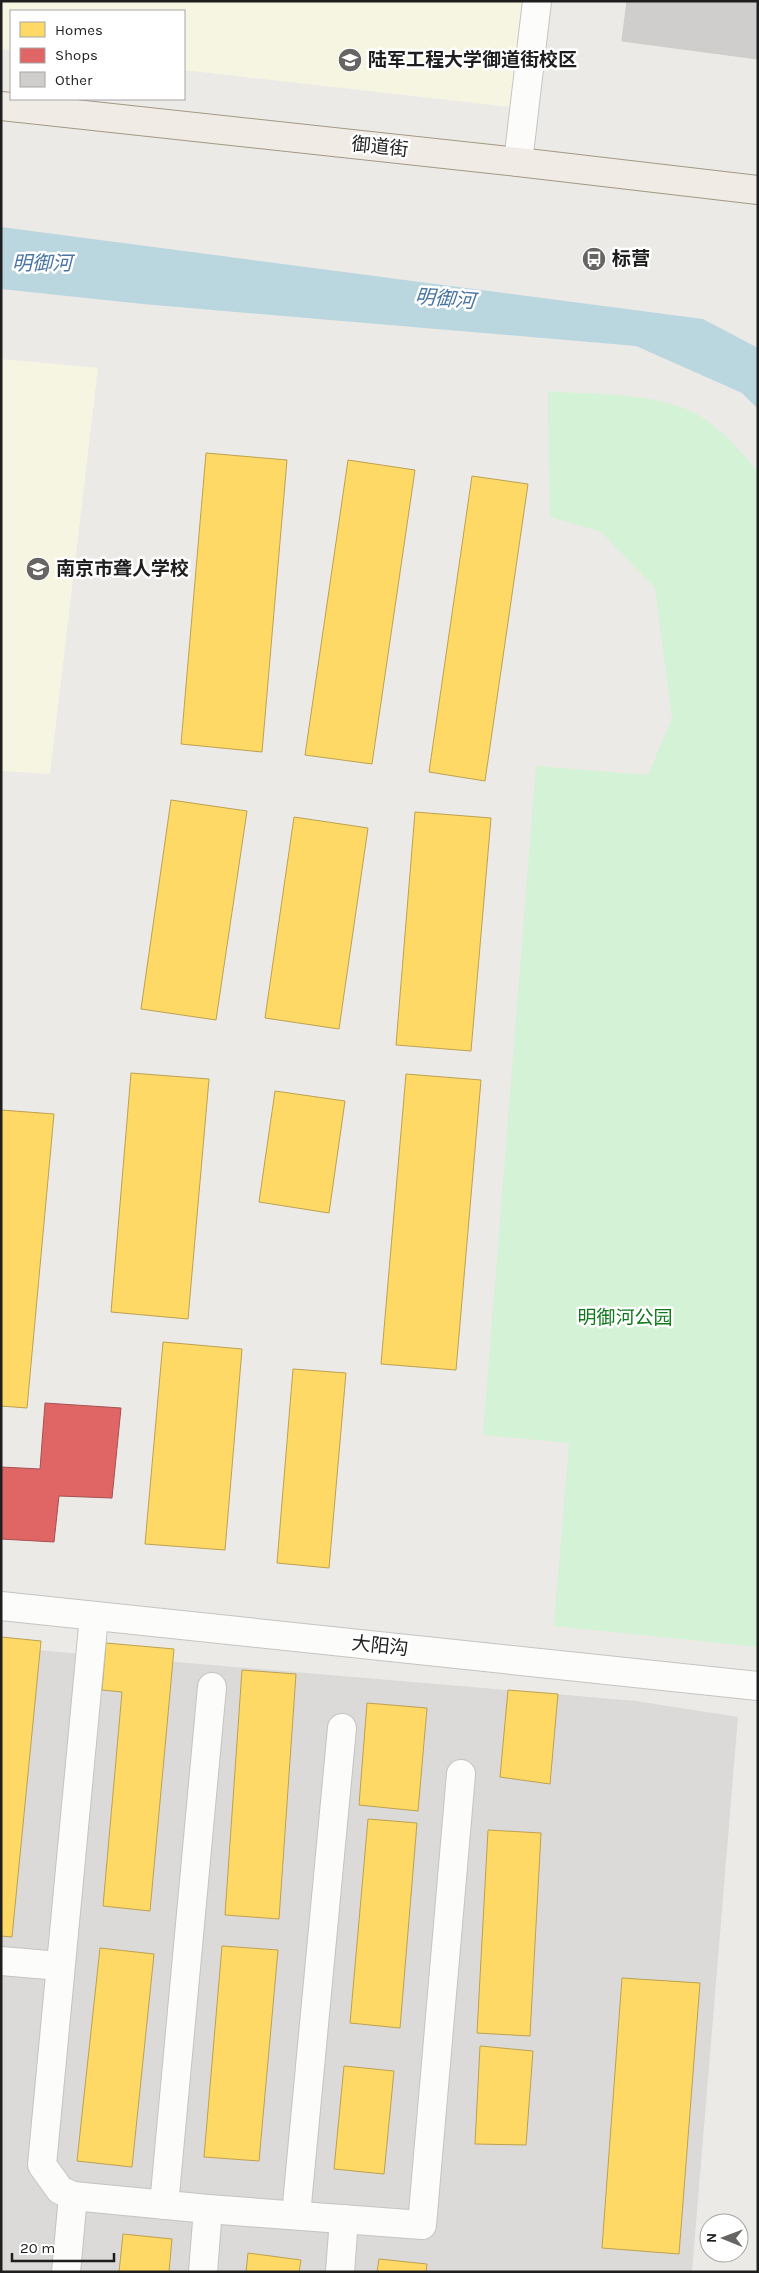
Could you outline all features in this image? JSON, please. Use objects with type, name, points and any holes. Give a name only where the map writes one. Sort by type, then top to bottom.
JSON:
[{"type":"main road","name":"御道街","points":[[1,106],[758,190]]},
{"type":"street","points":[[518,162],[537,1]]},
{"type":"street","name":"大阳沟","points":[[1,1606],[751,1685]]},
{"type":"street","points":[[94,1616],[42,2165],[60,2190],[73,2196],[208,2209],[422,2225],[461,1774]]},
{"type":"street","points":[[164,2205],[212,1687]]},
{"type":"street","points":[[296,2215],[342,1728]]},
{"type":"street","points":[[1,1961],[60,1966]]},
{"type":"street","points":[[66,2272],[73,2196]]},
{"type":"street","points":[[203,2272],[208,2209]]},
{"type":"street","points":[[340,2272],[344,2219]]},
{"type":"shaded area","name":"陆军工程大学御道街校区","points":[[1,1],[523,1],[510,107],[185,70],[185,10],[10,10],[10,50],[1,49]]},
{"type":"shaded area","name":"南京市聋人学校","points":[[1,359],[98,368],[50,774],[1,771]]},
{"type":"shaded area","points":[[1,1647],[636,1701],[738,1717],[692,2272],[1,2272]]},
{"type":"green space","name":"明御河公园","points":[[548,391],[641,398],[659,401],[693,412],[711,423],[728,438],[758,471],[758,1647],[554,1626],[569,1443],[483,1435],[536,766],[648,775],[672,718],[655,588],[601,532],[550,517]]},
{"type":"water","name":"明御河","points":[[1,227],[703,319],[758,348],[758,409],[742,393],[636,346],[143,304],[1,289]]},
{"type":"building: Homes","points":[[206,453],[287,460],[262,752],[181,744]]},
{"type":"building: Homes","points":[[348,460],[415,470],[372,764],[305,755]]},
{"type":"building: Homes","points":[[472,476],[528,484],[485,781],[429,772]]},
{"type":"building: Homes","points":[[171,800],[247,811],[216,1020],[141,1009]]},
{"type":"building: Homes","points":[[415,812],[491,818],[471,1051],[396,1045]]},
{"type":"building: Homes","points":[[294,817],[368,828],[339,1029],[265,1018]]},
{"type":"building: Homes","points":[[131,1073],[209,1079],[188,1319],[111,1312]]},
{"type":"building: Homes","points":[[406,1074],[481,1080],[456,1370],[381,1364]]},
{"type":"building: Homes","points":[[275,1091],[345,1101],[329,1213],[259,1202]]},
{"type":"building: Homes","points":[[1,1110],[54,1114],[27,1408],[1,1406]]},
{"type":"building: Homes","points":[[163,1342],[242,1349],[225,1550],[145,1544]]},
{"type":"building: Homes","points":[[293,1369],[346,1373],[329,1568],[277,1563]]},
{"type":"building: Homes","points":[[1,1637],[41,1641],[12,1937],[1,1936]]},
{"type":"building: Homes","points":[[106,1643],[174,1649],[150,1911],[103,1906],[122,1692],[102,1690]]},
{"type":"building: Homes","points":[[242,1670],[296,1674],[279,1919],[225,1915]]},
{"type":"building: Homes","points":[[508,1690],[558,1694],[550,1784],[500,1777]]},
{"type":"building: Homes","points":[[367,1703],[427,1708],[418,1811],[359,1805]]},
{"type":"building: Homes","points":[[368,1819],[417,1823],[400,2028],[350,2023]]},
{"type":"building: Homes","points":[[488,1830],[541,1833],[530,2036],[477,2033]]},
{"type":"building: Homes","points":[[222,1946],[278,1950],[259,2161],[204,2157]]},
{"type":"building: Homes","points":[[100,1948],[154,1954],[132,2167],[77,2161]]},
{"type":"building: Homes","points":[[622,1978],[700,1983],[679,2254],[602,2248]]},
{"type":"building: Homes","points":[[480,2046],[533,2051],[526,2145],[475,2144]]},
{"type":"building: Homes","points":[[344,2066],[394,2071],[384,2174],[334,2169]]},
{"type":"building: Homes","points":[[123,2234],[172,2239],[169,2272],[119,2272]]},
{"type":"building: Homes","points":[[248,2253],[301,2260],[299,2272],[246,2272]]},
{"type":"building: Homes","points":[[379,2259],[427,2264],[426,2272],[377,2272]]},
{"type":"building: Shops","points":[[45,1403],[121,1408],[112,1498],[59,1496],[54,1542],[1,1539],[1,1467],[40,1469]]},
{"type":"building: Other","points":[[627,1],[758,1],[758,59],[622,41]]},
{"type":"place","name":"陆军工程大学御道街校区","points":[[350,60]]},
{"type":"place","name":"标营","points":[[594,259]]},
{"type":"place","name":"南京市聋人学校","points":[[38,569]]}]
